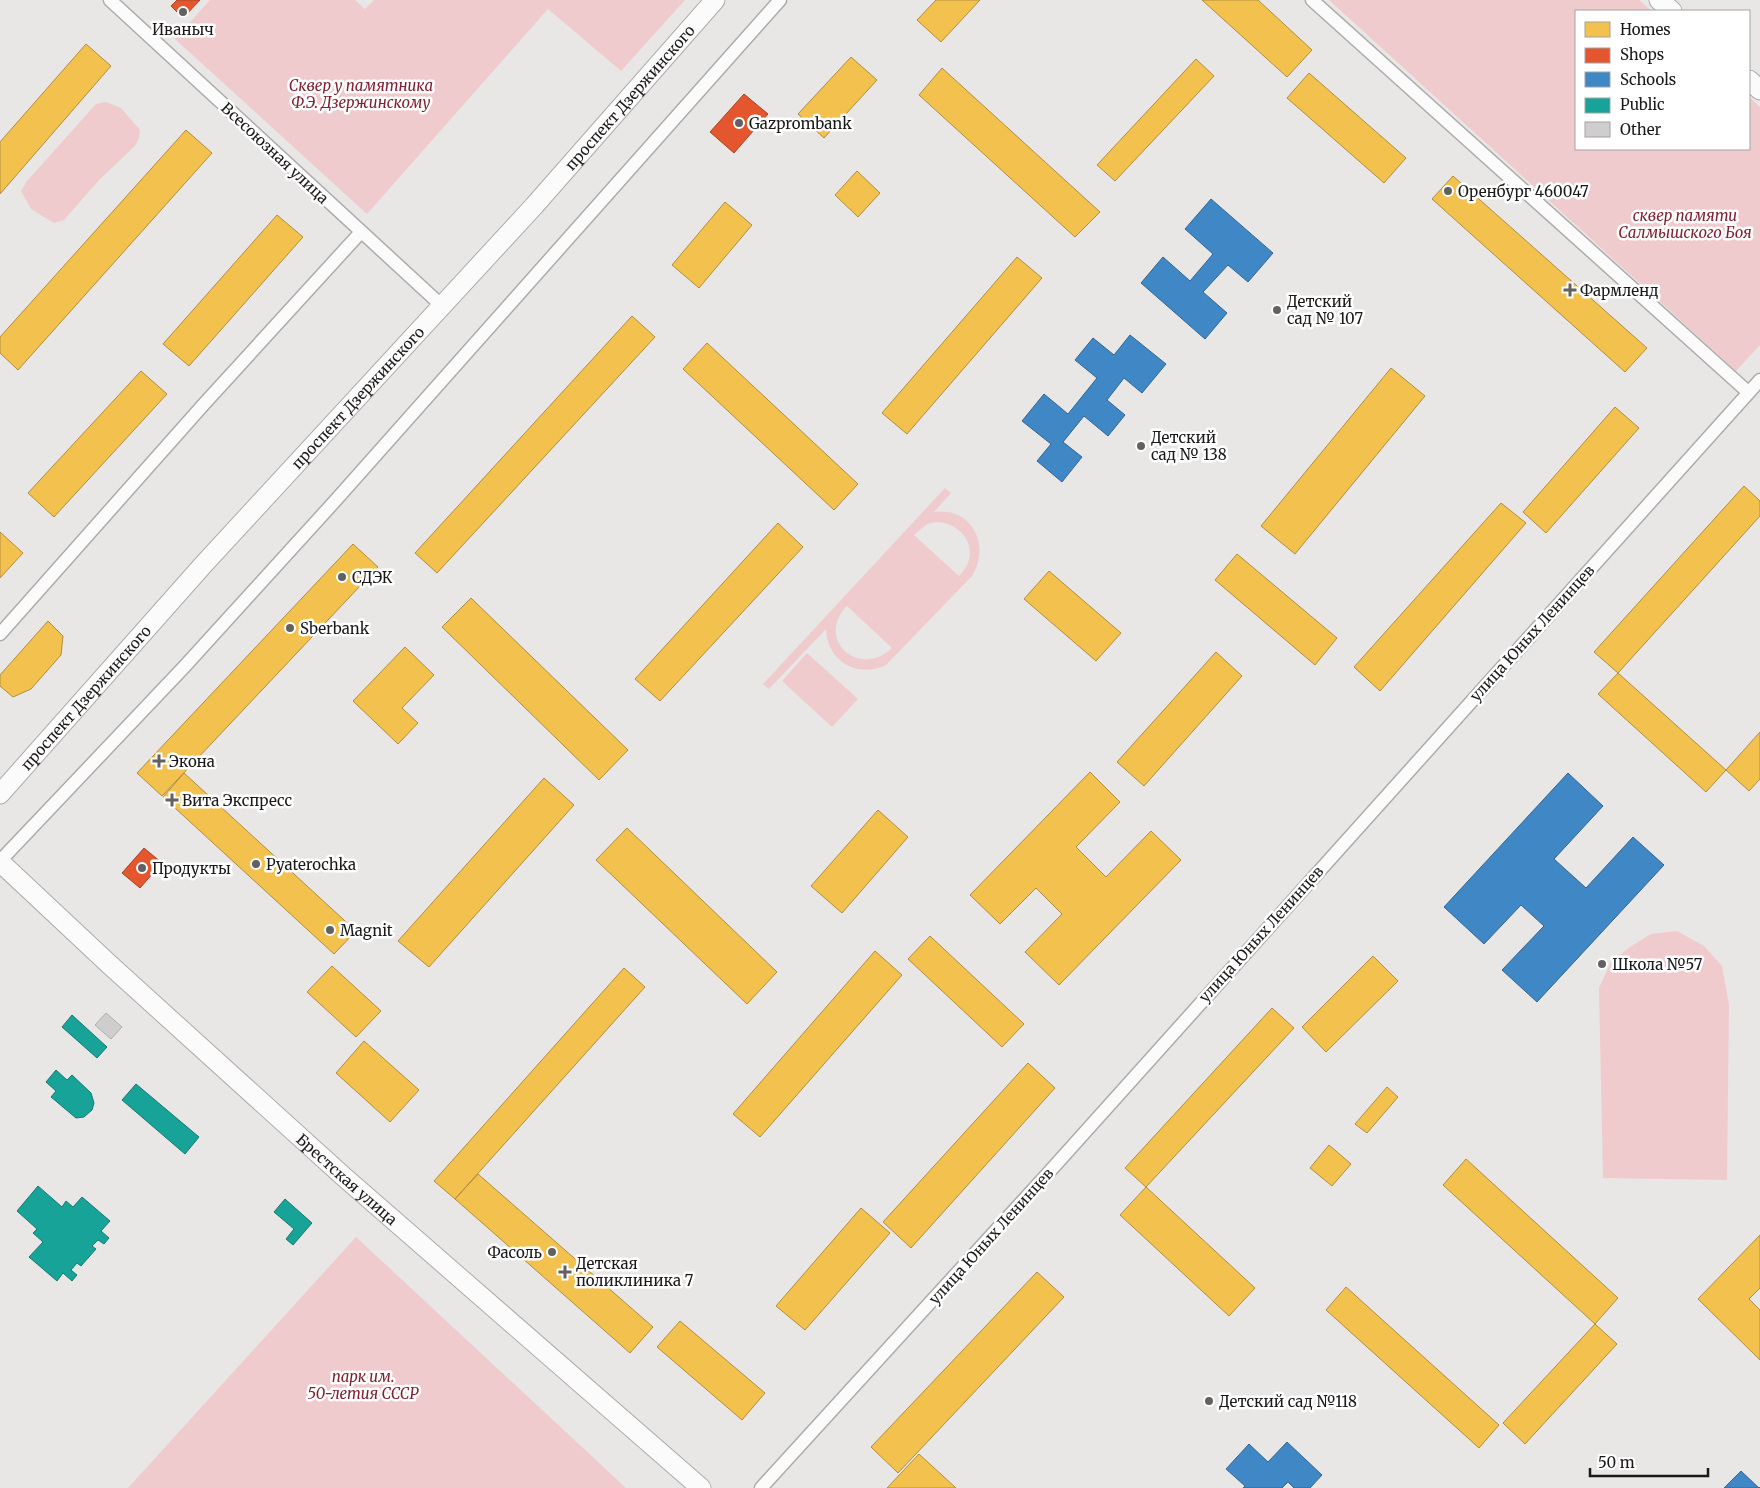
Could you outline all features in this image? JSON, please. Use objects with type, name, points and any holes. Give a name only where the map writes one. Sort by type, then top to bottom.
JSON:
[{"type":"main road","name":"проспект Дзержинского","points":[[0,794],[203,565],[534,206],[715,0]]},
{"type":"main road","points":[[1660,0],[1671,10]]},
{"type":"main road","points":[[1750,81],[1760,90]]},
{"type":"main road","name":"Брестская улица","points":[[0,861],[110,965],[343,1176],[701,1488]]},
{"type":"street","name":"Всесоюзная улица","points":[[110,0],[441,305]]},
{"type":"street","points":[[0,861],[178,673],[335,502],[780,0]]},
{"type":"street","points":[[1312,0],[1748,392]]},
{"type":"street","points":[[0,634],[184,426],[361,232]]},
{"type":"street","name":"улица Юных Ленинцев","points":[[761,1488],[1051,1170],[1760,380]]},
{"type":"green space","name":"Сквер у памятника Ф.Э. Дзержинскому","points":[[210,0],[355,0],[365,9],[374,0],[685,0],[621,71],[548,9],[367,214],[175,39]]},
{"type":"green space","name":"сквер памяти Салмышского Боя","points":[[1329,0],[1639,0],[1651,10],[1575,10],[1575,150],[1750,150],[1750,98],[1760,107],[1760,345],[1736,371]]},
{"type":"green space","points":[[106,102],[121,108],[140,130],[139,138],[135,146],[99,180],[64,220],[54,223],[31,209],[21,191],[27,181],[96,104]]},
{"type":"green space","points":[[945,488],[951,493],[934,512],[947,512],[959,516],[968,522],[974,530],[978,541],[977,564],[972,576],[886,665],[865,670],[846,664],[832,650],[826,629],[769,689],[763,684]],"holes":[[[936,522],[955,528],[963,534],[967,541],[970,550],[969,558],[966,567],[959,576],[914,535],[927,524]],[[847,606],[892,648],[879,657],[866,659],[854,657],[845,651],[838,642],[836,631],[838,618]]]},
{"type":"green space","points":[[807,653],[858,699],[832,727],[782,681]]},
{"type":"green space","points":[[1677,931],[1704,946],[1722,966],[1729,1005],[1727,1180],[1603,1178],[1599,988],[1611,962],[1630,947],[1651,934]]},
{"type":"green space","name":"парк им. 50-летия СССР","points":[[356,1237],[626,1488],[128,1488]]},
{"type":"building: Homes","points":[[936,0],[980,0],[941,42],[917,20]]},
{"type":"building: Homes","points":[[1202,0],[1258,0],[1312,50],[1287,77]]},
{"type":"building: Homes","points":[[86,44],[111,66],[0,194],[0,142]]},
{"type":"building: Homes","points":[[851,57],[877,80],[824,138],[798,114]]},
{"type":"building: Homes","points":[[1196,59],[1214,76],[1115,181],[1097,165]]},
{"type":"building: Homes","points":[[942,68],[1100,212],[1075,237],[919,95]]},
{"type":"building: Homes","points":[[1309,73],[1406,158],[1384,183],[1287,98]]},
{"type":"building: Homes","points":[[186,130],[212,153],[18,370],[0,353],[0,337]]},
{"type":"building: Homes","points":[[857,171],[880,193],[858,217],[835,195]]},
{"type":"building: Homes","points":[[1453,176],[1647,348],[1625,372],[1432,199]]},
{"type":"building: Homes","points":[[725,202],[752,225],[699,288],[672,265]]},
{"type":"building: Homes","points":[[277,215],[303,237],[189,366],[163,344]]},
{"type":"building: Homes","points":[[1017,257],[1042,278],[907,434],[882,413]]},
{"type":"building: Homes","points":[[632,316],[655,337],[437,573],[415,553]]},
{"type":"building: Homes","points":[[707,343],[858,484],[834,510],[683,369]]},
{"type":"building: Homes","points":[[1391,368],[1425,396],[1295,554],[1261,526]]},
{"type":"building: Homes","points":[[141,371],[167,394],[54,517],[28,493]]},
{"type":"building: Homes","points":[[1615,407],[1639,428],[1546,533],[1523,512]]},
{"type":"building: Homes","points":[[1744,486],[1760,501],[1760,516],[1618,673],[1594,652]]},
{"type":"building: Homes","points":[[1501,503],[1526,523],[1380,691],[1354,667]]},
{"type":"building: Homes","points":[[778,523],[803,547],[660,701],[635,679]]},
{"type":"building: Homes","points":[[0,532],[23,553],[0,578]]},
{"type":"building: Homes","points":[[353,544],[378,567],[162,796],[137,773]]},
{"type":"building: Homes","points":[[1237,554],[1337,638],[1315,665],[1215,580]]},
{"type":"building: Homes","points":[[1049,571],[1121,633],[1096,661],[1024,599]]},
{"type":"building: Homes","points":[[471,598],[628,750],[599,780],[442,627]]},
{"type":"building: Homes","points":[[48,621],[63,636],[61,655],[31,689],[13,697],[0,686],[0,675]]},
{"type":"building: Homes","points":[[405,647],[434,675],[402,708],[418,723],[398,744],[353,701]]},
{"type":"building: Homes","points":[[1216,652],[1242,676],[1144,786],[1117,762]]},
{"type":"building: Homes","points":[[1618,673],[1726,770],[1706,792],[1598,694]]},
{"type":"building: Homes","points":[[1760,732],[1760,779],[1749,791],[1726,770]]},
{"type":"building: Homes","points":[[1090,772],[1120,802],[1076,847],[1106,877],[1151,831],[1181,860],[1059,985],[1025,952],[1062,914],[1036,888],[1000,924],[970,895]]},
{"type":"building: Homes","points":[[184,773],[356,931],[334,954],[163,797]]},
{"type":"building: Homes","points":[[544,778],[574,805],[429,967],[398,941]]},
{"type":"building: Homes","points":[[878,810],[908,837],[842,913],[811,886]]},
{"type":"building: Homes","points":[[627,828],[777,972],[747,1004],[596,860]]},
{"type":"building: Homes","points":[[930,936],[1024,1024],[1002,1047],[908,959]]},
{"type":"building: Homes","points":[[875,951],[902,975],[760,1137],[733,1114]]},
{"type":"building: Homes","points":[[1373,956],[1398,981],[1326,1052],[1302,1027]]},
{"type":"building: Homes","points":[[332,966],[381,1011],[356,1037],[307,992]]},
{"type":"building: Homes","points":[[624,968],[645,987],[455,1199],[434,1181]]},
{"type":"building: Homes","points":[[1272,1008],[1294,1028],[1146,1187],[1125,1168]]},
{"type":"building: Homes","points":[[364,1041],[419,1090],[390,1122],[336,1073]]},
{"type":"building: Homes","points":[[1028,1063],[1055,1088],[911,1248],[883,1222]]},
{"type":"building: Homes","points":[[1387,1087],[1398,1097],[1367,1133],[1355,1124]]},
{"type":"building: Homes","points":[[1329,1145],[1351,1164],[1332,1186],[1310,1168]]},
{"type":"building: Homes","points":[[1466,1159],[1618,1298],[1595,1324],[1443,1185]]},
{"type":"building: Homes","points":[[478,1174],[653,1327],[630,1353],[455,1199]]},
{"type":"building: Homes","points":[[1146,1187],[1255,1288],[1229,1316],[1120,1215]]},
{"type":"building: Homes","points":[[861,1208],[890,1233],[805,1330],[776,1306]]},
{"type":"building: Homes","points":[[1760,1235],[1760,1288],[1749,1299],[1760,1310],[1760,1360],[1698,1299]]},
{"type":"building: Homes","points":[[1037,1272],[1064,1297],[898,1473],[871,1447]]},
{"type":"building: Homes","points":[[1346,1287],[1499,1425],[1479,1448],[1326,1310]]},
{"type":"building: Homes","points":[[680,1321],[765,1393],[742,1420],[657,1347]]},
{"type":"building: Homes","points":[[1595,1324],[1617,1344],[1525,1444],[1503,1423]]},
{"type":"building: Homes","points":[[919,1454],[956,1488],[887,1488]]},
{"type":"building: Shops","name":"Иваныч","points":[[177,0],[200,0],[183,18],[171,6]]},
{"type":"building: Shops","name":"Gazprombank","points":[[744,94],[768,114],[734,153],[710,132]]},
{"type":"building: Shops","name":"Продукты","points":[[144,848],[162,863],[140,888],[122,873]]},
{"type":"building: Schools","points":[[1211,199],[1273,253],[1248,282],[1228,265],[1203,292],[1227,313],[1205,339],[1141,283],[1163,257],[1190,281],[1213,254],[1185,229]]},
{"type":"building: Schools","points":[[1130,335],[1166,364],[1142,393],[1124,378],[1107,400],[1125,415],[1108,436],[1084,416],[1063,442],[1082,457],[1062,482],[1037,461],[1051,444],[1022,421],[1044,394],[1068,414],[1097,378],[1075,360],[1093,338],[1114,355]]},
{"type":"building: Schools","points":[[1568,773],[1603,806],[1554,859],[1586,888],[1633,837],[1664,865],[1537,1002],[1502,970],[1544,926],[1521,905],[1484,944],[1444,907]]},
{"type":"building: Schools","points":[[1287,1442],[1322,1475],[1310,1488],[1294,1488],[1288,1482],[1282,1488],[1243,1488],[1245,1486],[1226,1469],[1249,1444],[1268,1462]]},
{"type":"building: Schools","points":[[1741,1471],[1759,1488],[1724,1488]]},
{"type":"building: Public","points":[[72,1015],[107,1047],[97,1058],[62,1027]]},
{"type":"building: Public","points":[[56,1070],[67,1080],[72,1075],[91,1093],[94,1103],[92,1110],[84,1117],[76,1118],[51,1097],[56,1091],[46,1082]]},
{"type":"building: Public","points":[[136,1084],[199,1137],[185,1154],[122,1100]]},
{"type":"building: Public","points":[[38,1186],[62,1207],[66,1201],[73,1207],[82,1197],[110,1221],[101,1231],[109,1238],[104,1244],[98,1240],[92,1246],[96,1249],[81,1266],[77,1263],[71,1270],[77,1275],[72,1281],[63,1273],[57,1281],[29,1257],[43,1242],[33,1233],[37,1229],[17,1211]]},
{"type":"building: Public","points":[[285,1199],[312,1223],[293,1245],[286,1239],[294,1229],[274,1212]]},
{"type":"building: Other","points":[[106,1013],[122,1027],[111,1039],[95,1025]]},
{"type":"place","name":"Иваныч","points":[[183,12]]},
{"type":"place","name":"Gazprombank","points":[[739,123]]},
{"type":"place","name":"Оренбург 460047","points":[[1448,191]]},
{"type":"place","name":"Фармленд","points":[[1570,290]]},
{"type":"place","name":"Детский сад № 107","points":[[1277,310]]},
{"type":"place","name":"Детский сад № 138","points":[[1141,446]]},
{"type":"place","name":"СДЭК","points":[[342,577]]},
{"type":"place","name":"Sberbank","points":[[290,628]]},
{"type":"place","name":"Экона","points":[[159,761]]},
{"type":"place","name":"Вита Экспресс","points":[[172,800]]},
{"type":"place","name":"Pyaterochka","points":[[256,864]]},
{"type":"place","name":"Продукты","points":[[142,868]]},
{"type":"place","name":"Magnit","points":[[330,930]]},
{"type":"place","name":"Школа №57","points":[[1602,964]]},
{"type":"place","name":"Фасоль","points":[[552,1252]]},
{"type":"place","name":"Детская поликлиника 7","points":[[565,1272]]},
{"type":"place","name":"Детский сад №118","points":[[1209,1401]]}]
